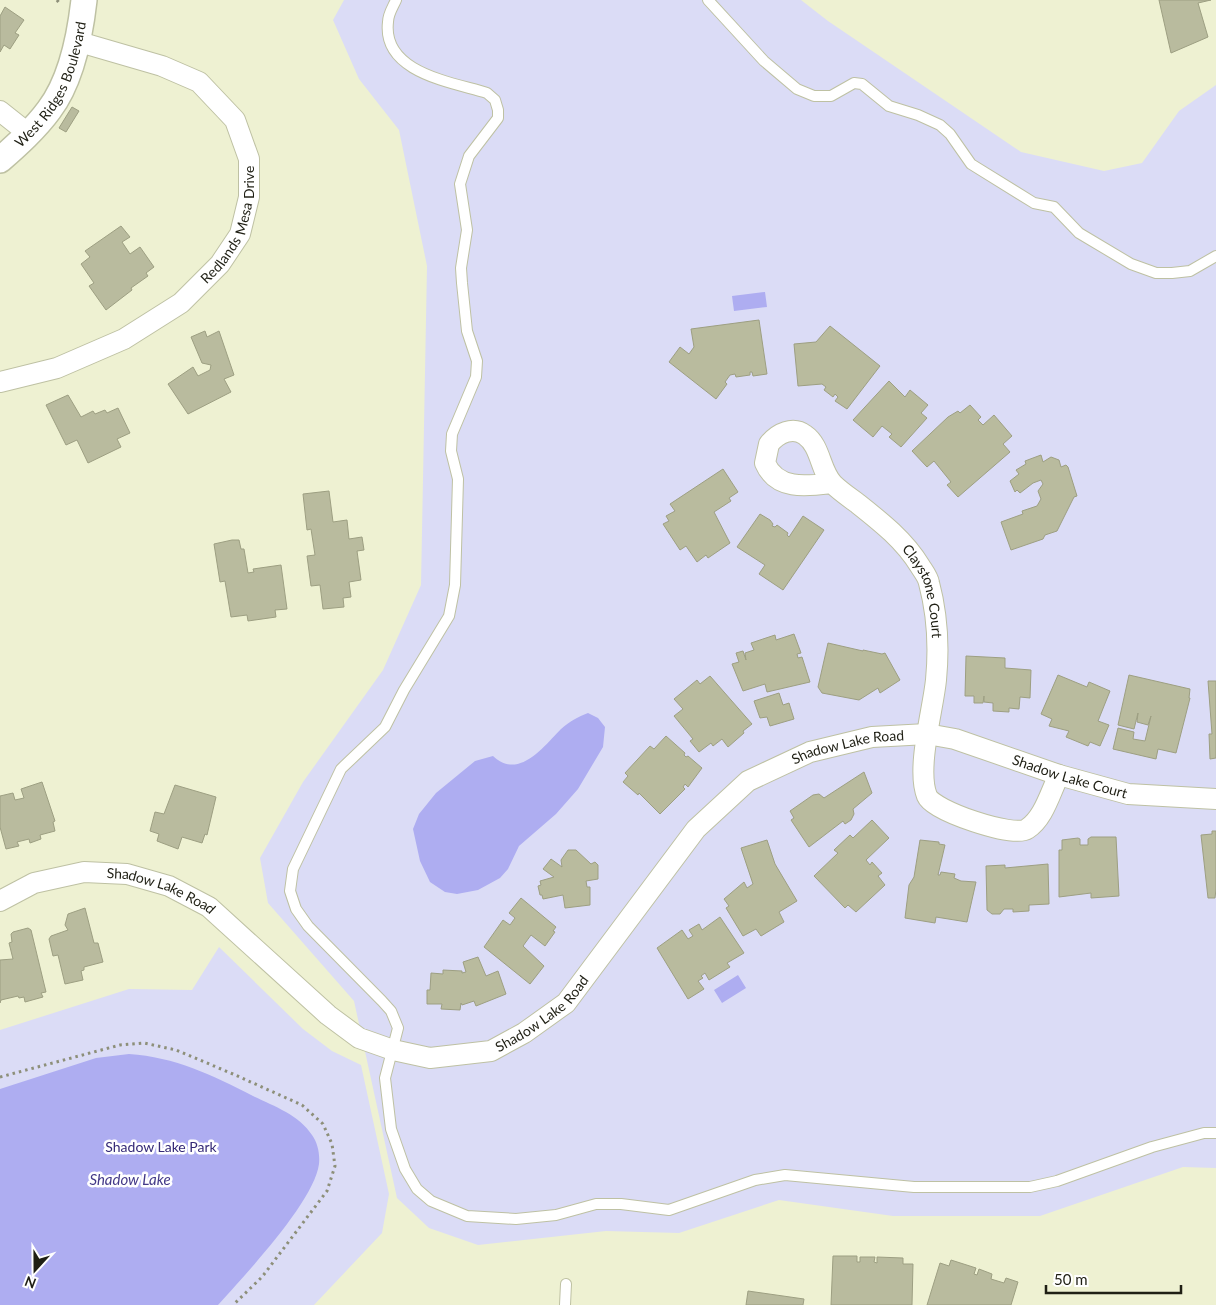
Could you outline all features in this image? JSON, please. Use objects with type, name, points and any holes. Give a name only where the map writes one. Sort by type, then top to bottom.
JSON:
[{"type":"street","name":"West Ridges Boulevard","points":[[0,160],[29,134],[50,109],[63,85],[76,41],[84,0]]},
{"type":"street","name":"Redlands Mesa Drive","points":[[0,382],[57,368],[124,339],[181,303],[220,264],[240,234],[247,206],[249,159],[235,120],[199,82],[162,66],[76,41]]},
{"type":"street","points":[[0,111],[29,134]]},
{"type":"street","name":"Claystone Court","points":[[832,483],[888,528],[911,550],[929,580],[936,623],[936,679],[927,734],[924,783],[928,798],[938,808],[1009,832],[1025,831],[1038,819],[1059,775]]},
{"type":"street","name":"Shadow Lake Road","points":[[0,901],[34,882],[84,872],[127,874],[169,886],[209,907],[328,1015],[359,1038],[393,1050],[430,1058],[491,1051],[524,1033],[566,1003],[696,829],[748,781],[810,752],[872,737],[927,734]]},
{"type":"street","name":"Shadow Lake Court","points":[[927,734],[954,738],[1059,775],[1128,794],[1216,799]]},
{"type":"lane","points":[[396,0],[388,20],[388,41],[399,57],[411,67],[430,75],[488,93],[495,100],[498,110],[498,118],[469,156],[460,184],[467,230],[461,268],[462,283],[467,332],[477,362],[476,377],[452,434],[451,451],[458,479],[455,585],[449,616],[404,690],[385,727],[341,769],[293,869],[290,891],[296,910],[308,926],[391,1012],[398,1028],[385,1078],[391,1129],[411,1179],[426,1197],[447,1210],[466,1216],[490,1219],[516,1219],[556,1215],[596,1204],[621,1204],[669,1210],[755,1180],[785,1175],[914,1187],[1030,1186],[1058,1181],[1152,1147],[1204,1133],[1216,1133]]},
{"type":"lane","points":[[708,0],[764,61],[797,89],[814,96],[832,96],[854,84],[862,84],[889,106],[918,115],[940,125],[950,134],[971,164],[1034,203],[1054,207],[1079,233],[1131,264],[1156,273],[1172,273],[1190,270],[1216,256]]},
{"type":"lane","points":[[565,1305],[566,1284]]},
{"type":"path","points":[[0,1077],[120,1045],[144,1043],[176,1050],[302,1105],[323,1124],[332,1144],[335,1166],[328,1191],[262,1276],[233,1305]]},
{"type":"green space","points":[[344,0],[801,0],[828,21],[1021,152],[1104,171],[1142,163],[1179,111],[1216,85],[1216,1168],[1183,1167],[1040,1216],[893,1216],[779,1200],[679,1233],[606,1231],[478,1245],[429,1228],[397,1198],[354,1001],[268,903],[260,858],[303,782],[383,670],[421,585],[427,266],[399,130],[359,79],[333,20]]},
{"type":"green space","name":"Shadow Lake Park","points":[[219,947],[303,1029],[332,1051],[361,1065],[389,1194],[382,1233],[314,1305],[0,1305],[0,1030],[129,989],[192,990]]},
{"type":"water","points":[[765,292],[767,307],[734,311],[732,296]]},
{"type":"water","points":[[588,713],[598,718],[605,727],[603,747],[578,789],[556,814],[519,846],[508,869],[500,878],[478,890],[457,894],[445,892],[430,882],[420,861],[413,829],[419,814],[436,793],[475,761],[493,756],[503,763],[512,765],[522,763],[531,758],[561,729]]},
{"type":"water","points":[[738,975],[746,988],[722,1003],[714,990]]},
{"type":"water","name":"Shadow Lake","points":[[129,1054],[162,1059],[193,1068],[277,1107],[300,1122],[314,1138],[319,1153],[319,1164],[305,1198],[292,1218],[260,1258],[218,1305],[0,1305],[0,1089],[96,1058]]},
{"type":"building","points":[[1159,0],[1211,0],[1198,3],[1208,37],[1171,53]]},
{"type":"building","points":[[5,7],[24,20],[15,33],[19,35],[10,49],[4,45],[0,52],[0,16]]},
{"type":"building","points":[[72,107],[79,111],[66,132],[59,128]]},
{"type":"building","points":[[121,226],[130,237],[122,242],[130,254],[140,247],[154,267],[146,273],[148,276],[106,310],[89,286],[94,283],[81,264],[90,257],[85,251]]},
{"type":"building","points":[[759,320],[767,374],[753,376],[752,372],[750,372],[750,375],[736,377],[735,374],[730,375],[725,382],[727,384],[716,399],[669,362],[680,347],[689,354],[694,347],[691,329]]},
{"type":"building","points":[[830,326],[880,366],[847,409],[835,401],[838,397],[835,394],[833,397],[824,390],[826,387],[822,384],[798,386],[794,344],[816,342]]},
{"type":"building","points":[[205,331],[207,337],[219,331],[234,375],[224,379],[231,392],[188,414],[168,384],[193,367],[198,376],[210,370],[211,365],[202,363],[191,337]]},
{"type":"building","points":[[889,381],[905,397],[910,390],[928,405],[921,413],[927,418],[901,447],[889,437],[892,434],[882,426],[873,437],[853,420]]},
{"type":"building","points":[[68,395],[81,417],[93,411],[95,414],[105,410],[107,413],[118,408],[130,433],[117,439],[121,447],[88,463],[77,440],[66,445],[46,405]]},
{"type":"building","points":[[970,405],[981,417],[978,420],[983,425],[994,415],[1012,436],[1003,444],[1010,452],[958,497],[947,485],[951,482],[934,461],[927,467],[912,451],[948,417],[958,411],[960,413]]},
{"type":"building","points":[[1041,455],[1043,462],[1051,457],[1059,460],[1061,467],[1066,465],[1068,467],[1077,496],[1074,497],[1057,531],[1045,535],[1043,539],[1011,550],[1001,522],[1023,514],[1022,511],[1037,506],[1041,499],[1038,491],[1043,484],[1041,480],[1033,483],[1020,493],[1017,490],[1015,492],[1010,481],[1019,474],[1016,470],[1026,464],[1025,461]]},
{"type":"building","points":[[723,469],[738,492],[729,498],[731,501],[714,512],[730,543],[708,558],[706,555],[697,562],[686,546],[680,550],[663,524],[669,521],[666,516],[675,511],[670,504]]},
{"type":"building","points":[[329,491],[333,522],[347,520],[349,539],[362,537],[364,550],[357,551],[361,580],[349,582],[351,597],[343,598],[344,607],[323,609],[320,585],[311,586],[307,556],[315,555],[311,529],[307,530],[303,494]]},
{"type":"building","points":[[760,514],[770,520],[773,524],[772,526],[775,527],[777,525],[788,533],[789,537],[803,516],[824,530],[783,590],[759,574],[765,565],[737,547]]},
{"type":"building","points":[[239,540],[241,549],[244,549],[248,573],[254,572],[253,569],[281,565],[287,609],[275,610],[276,617],[248,621],[247,615],[231,617],[225,581],[220,582],[214,544]]},
{"type":"building","points":[[794,634],[801,653],[797,654],[798,658],[802,657],[810,682],[767,692],[765,684],[743,691],[732,664],[739,662],[736,653],[743,651],[746,660],[745,653],[754,650],[751,643],[775,635],[776,640]]},
{"type":"building","points":[[828,643],[863,651],[885,653],[900,680],[880,693],[878,688],[859,700],[822,693],[818,687]]},
{"type":"building","points":[[966,656],[1005,658],[1005,668],[1031,670],[1030,698],[1020,697],[1019,709],[1009,708],[1009,712],[993,711],[993,703],[984,702],[984,696],[983,703],[974,703],[974,696],[965,696]]},
{"type":"building","points":[[1058,675],[1087,687],[1089,682],[1110,691],[1098,721],[1109,725],[1100,746],[1090,742],[1088,746],[1066,737],[1069,731],[1049,726],[1052,719],[1041,714]]},
{"type":"building","points":[[1129,675],[1190,689],[1190,698],[1176,753],[1158,749],[1156,759],[1113,749],[1118,728],[1134,732],[1133,739],[1145,741],[1151,716],[1148,725],[1137,722],[1138,713],[1134,729],[1118,725]]},
{"type":"building","points":[[710,676],[752,724],[728,747],[722,739],[713,746],[711,743],[699,752],[690,741],[693,739],[674,716],[683,709],[674,699],[697,680],[700,684]]},
{"type":"building","points":[[1208,681],[1216,681],[1216,758],[1210,759],[1209,734],[1212,734]]},
{"type":"building","points":[[779,693],[783,705],[789,703],[794,719],[770,726],[767,717],[760,718],[754,701]]},
{"type":"building","points":[[666,736],[685,753],[686,757],[688,756],[702,768],[688,787],[685,784],[683,787],[685,789],[660,814],[639,793],[638,795],[623,782],[628,776],[625,773],[650,746],[654,749]]},
{"type":"building","points":[[864,772],[872,793],[853,809],[854,814],[851,820],[845,824],[843,821],[809,847],[791,820],[794,818],[790,811],[813,795],[819,794],[824,798]]},
{"type":"building","points":[[42,782],[55,821],[53,822],[55,831],[40,835],[41,839],[30,843],[29,839],[17,842],[19,846],[6,849],[0,827],[0,796],[13,793],[15,800],[24,798],[21,789]]},
{"type":"building","points":[[175,785],[216,797],[207,835],[205,834],[202,843],[182,837],[178,849],[157,841],[159,834],[150,831],[155,812],[164,814]]},
{"type":"building","points":[[872,820],[889,838],[866,860],[870,865],[872,862],[882,873],[878,876],[885,885],[856,912],[848,905],[845,908],[814,876],[838,853],[834,850],[850,835],[853,838]]},
{"type":"building","points":[[1212,831],[1216,831],[1216,889],[1215,898],[1208,898],[1201,835],[1212,834]]},
{"type":"building","points":[[1091,837],[1116,837],[1119,896],[1091,898],[1091,893],[1059,897],[1059,850],[1062,850],[1062,840],[1078,838],[1080,839],[1080,845],[1088,845],[1088,839]]},
{"type":"building","points":[[767,840],[775,864],[797,901],[779,912],[784,922],[761,936],[756,929],[743,936],[726,908],[729,906],[724,899],[744,882],[747,888],[753,884],[741,848]]},
{"type":"building","points":[[920,840],[939,842],[939,844],[945,845],[938,875],[941,872],[955,874],[954,878],[961,881],[976,882],[967,922],[936,917],[935,923],[905,918],[909,885],[914,877]]},
{"type":"building","points":[[568,850],[576,850],[591,864],[595,862],[598,865],[598,879],[586,881],[587,887],[590,887],[590,905],[565,908],[563,895],[543,899],[542,895],[540,895],[538,886],[541,885],[540,881],[554,877],[543,869],[551,859],[562,867],[561,860]]},
{"type":"building","points":[[1048,864],[1049,904],[1029,905],[1029,911],[1013,912],[1013,909],[1004,909],[1000,914],[992,914],[987,910],[986,866],[1005,865],[1005,868]]},
{"type":"building","points":[[521,898],[556,927],[553,931],[555,932],[545,946],[531,935],[523,946],[544,966],[530,984],[484,947],[503,920],[510,925],[515,918],[509,913]]},
{"type":"building","points":[[85,908],[94,943],[98,943],[103,962],[84,967],[84,970],[81,971],[83,980],[65,984],[58,955],[53,956],[49,939],[51,936],[68,930],[65,925],[68,914]]},
{"type":"building","points":[[720,917],[744,953],[727,963],[730,967],[709,980],[705,973],[701,976],[703,978],[698,981],[704,989],[688,999],[657,948],[682,930],[688,939],[693,936],[689,930],[699,924],[702,930]]},
{"type":"building","points":[[28,928],[31,930],[46,992],[41,993],[43,997],[25,1002],[24,997],[19,998],[18,996],[1,1000],[0,1003],[0,960],[13,959],[9,943],[12,942],[11,934]]},
{"type":"building","points":[[478,957],[486,976],[498,971],[506,994],[476,1006],[474,1001],[462,1005],[461,1003],[460,1010],[441,1009],[442,1004],[427,1004],[427,990],[430,990],[431,973],[443,974],[443,970],[466,972],[463,962]]},
{"type":"building","points":[[833,1256],[857,1256],[857,1262],[860,1262],[860,1257],[875,1257],[874,1262],[877,1263],[877,1257],[903,1258],[903,1264],[913,1264],[912,1305],[831,1305]]},
{"type":"building","points":[[951,1260],[976,1268],[974,1274],[977,1275],[979,1269],[992,1274],[991,1279],[1004,1283],[1006,1278],[1018,1282],[1011,1305],[927,1305],[940,1263],[949,1266]]},
{"type":"building","points":[[748,1291],[804,1299],[803,1305],[746,1305]]}]
